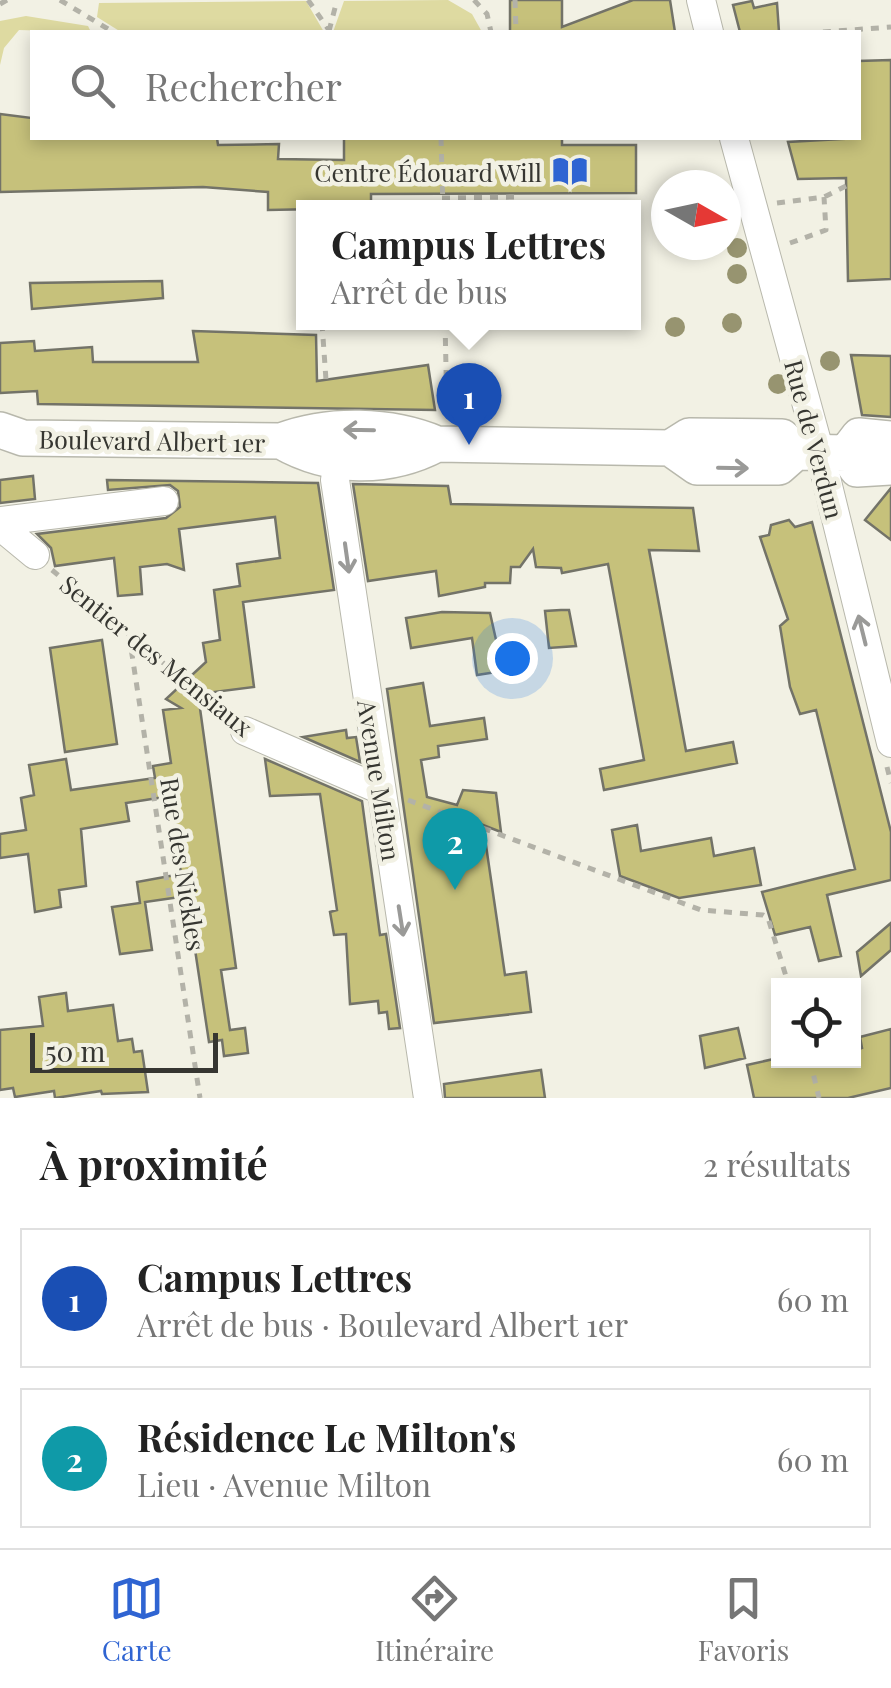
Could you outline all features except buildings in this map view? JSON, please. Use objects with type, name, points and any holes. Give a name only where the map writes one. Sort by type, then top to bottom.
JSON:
[{"type":"main road","name":"Boulevard Albert 1er","points":[[8,439],[281,441],[313,429],[442,429],[670,448],[697,467],[779,467],[859,436],[891,440]]},
{"type":"main road","name":"Boulevard Albert 1er","points":[[281,441],[310,458],[404,462],[442,429]]},
{"type":"main road","points":[[821,452],[857,469],[891,467]]},
{"type":"street","points":[[700,0],[708,30]]},
{"type":"street","name":"Rue de Verdun","points":[[735,140],[821,452],[891,743]]},
{"type":"street","name":"Avenue Milton","points":[[338,462],[335,480],[428,1098]]},
{"type":"street","points":[[0,523],[164,501]]},
{"type":"street","points":[[0,523],[35,555]]},
{"type":"street","name":"Sentier des Mensiaux","points":[[245,731],[381,790]]},
{"type":"path","points":[[0,4],[7,0]]},
{"type":"path","points":[[60,0],[110,30]]},
{"type":"path","points":[[308,0],[328,30]]},
{"type":"path","points":[[329,30],[337,0]]},
{"type":"path","points":[[474,0],[487,14],[491,30]]},
{"type":"path","points":[[515,0],[516,30]]},
{"type":"path","points":[[94,23],[96,30]]},
{"type":"path","points":[[850,30],[891,27]]},
{"type":"path","points":[[441,140],[442,198],[517,200]]},
{"type":"path","points":[[774,203],[824,196],[846,186]]},
{"type":"path","points":[[785,244],[826,230],[824,196]]},
{"type":"path","points":[[322,330],[326,380]]},
{"type":"path","points":[[442,429],[445,330]]},
{"type":"path","name":"Sentier des Mensiaux","points":[[35,555],[245,731]]},
{"type":"path","name":"Rue des Nickles","points":[[129,635],[200,1098]]},
{"type":"path","points":[[381,790],[700,910],[763,915],[768,918],[787,978]]},
{"type":"path","points":[[812,1068],[819,1098]]},
{"type":"shaded area","points":[[448,0],[472,14],[481,30],[334,30],[344,1]]},
{"type":"shaded area","points":[[306,1],[323,30],[118,30],[97,17],[99,3]]},
{"type":"shaded area","points":[[26,16],[88,26],[90,30],[19,30],[4,48],[0,65],[0,21]]},
{"type":"place","name":"Centre Édouard Will","points":[[570,171]]},
{"type":"place","name":"Campus Lettres","points":[[469,445]]},
{"type":"place","name":"Résidence Le Milton's","points":[[455,890]]}]
